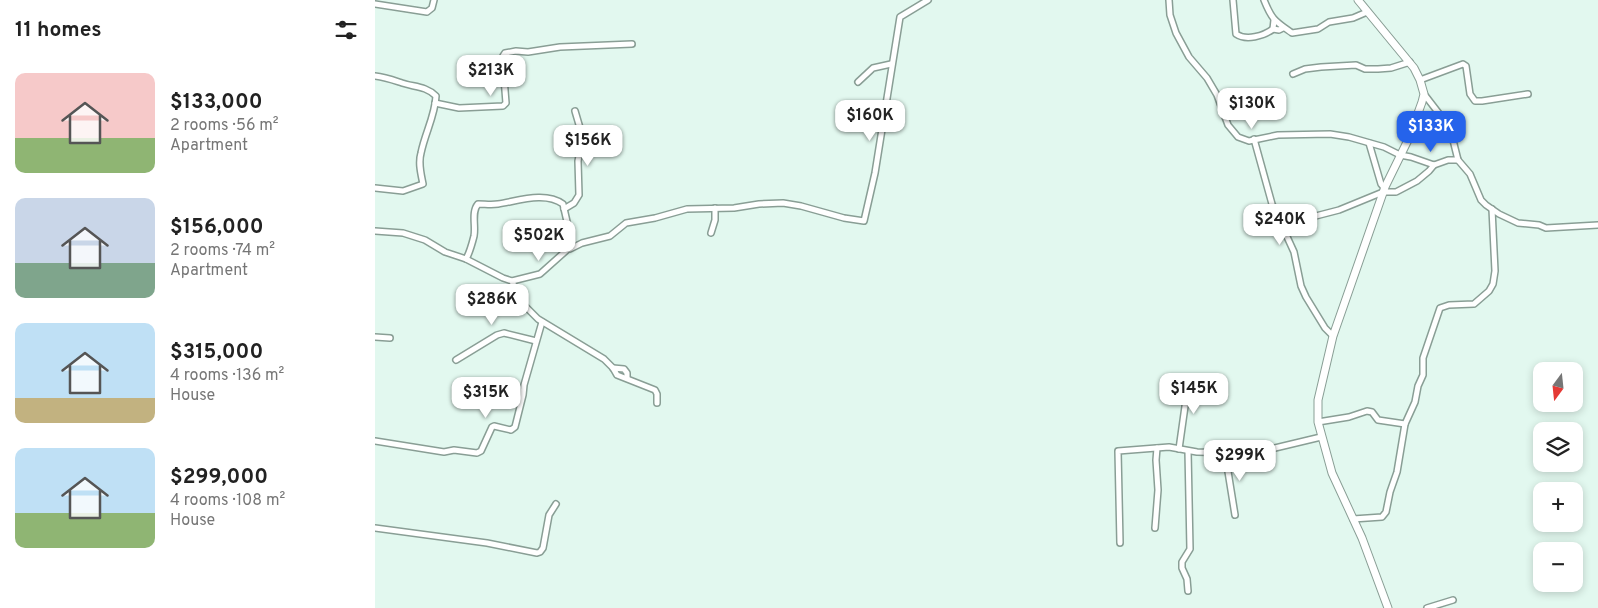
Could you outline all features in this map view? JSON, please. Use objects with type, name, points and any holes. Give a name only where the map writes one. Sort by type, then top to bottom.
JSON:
[{"type":"street","points":[[375,4],[427,12],[434,0]]},
{"type":"street","points":[[1169,0],[1170,15],[1176,32],[1189,57],[1207,78],[1217,95],[1228,125],[1238,137],[1249,141],[1278,135],[1330,134],[1369,143],[1434,165]]},
{"type":"street","points":[[1233,0],[1236,34],[1238,36],[1251,37],[1267,33],[1273,29],[1279,30],[1283,28]]},
{"type":"street","points":[[1264,0],[1274,20],[1292,34],[1318,29],[1334,20],[1349,19],[1367,12]]},
{"type":"street","points":[[1358,0],[1410,62],[1420,80],[1424,94],[1452,136],[1459,160],[1470,174],[1481,200],[1492,209],[1518,223],[1539,225],[1547,228],[1598,225]]},
{"type":"street","points":[[375,231],[403,233],[425,240],[445,252],[466,259],[512,281],[540,274],[568,249],[587,241],[610,236],[625,223],[655,218],[687,209],[734,208],[783,203],[864,221],[875,173],[899,17],[925,1]]},
{"type":"street","points":[[1273,29],[1274,20]]},
{"type":"street","points":[[435,103],[459,108],[503,106],[506,103],[503,65],[505,53],[516,51],[534,52],[560,47],[632,44]]},
{"type":"street","points":[[1293,74],[1305,69],[1321,67],[1356,66],[1365,69],[1378,69],[1391,68],[1410,62]]},
{"type":"street","points":[[858,82],[873,68],[891,64]]},
{"type":"street","points":[[1420,80],[1463,64],[1466,66],[1470,94],[1475,101],[1482,102],[1528,94]]},
{"type":"street","points":[[375,76],[384,76],[403,84],[427,89],[435,96],[434,112],[420,153],[423,184],[403,191],[375,188]]},
{"type":"street","points":[[1388,608],[1332,473],[1318,422],[1318,400],[1333,336],[1384,190],[1409,138],[1424,94]]},
{"type":"street","points":[[564,208],[574,203],[579,195],[578,161],[581,146],[580,128],[575,111]]},
{"type":"street","points":[[1254,140],[1272,204],[1294,252],[1301,286],[1325,328],[1333,336]]},
{"type":"street","points":[[1369,143],[1384,190]]},
{"type":"street","points":[[1281,225],[1339,210],[1384,190],[1396,192],[1417,180],[1434,165],[1448,160],[1459,160]]},
{"type":"street","points":[[466,259],[474,234],[475,211],[478,204],[495,204],[535,198],[552,198],[563,204],[568,226],[566,241],[568,249]]},
{"type":"street","points":[[711,233],[715,220],[715,208]]},
{"type":"street","points":[[1353,520],[1381,517],[1385,512],[1397,472],[1405,424],[1415,402],[1418,386],[1423,375],[1423,358],[1440,308],[1449,305],[1474,304],[1489,291],[1493,284],[1495,271],[1492,209]]},
{"type":"street","points":[[512,281],[520,301],[538,319],[603,359],[613,368],[623,369],[627,373],[627,378],[655,390],[657,403]]},
{"type":"street","points":[[375,441],[444,452],[454,450],[481,452],[491,427],[511,430],[515,427],[542,322]]},
{"type":"street","points":[[455,360],[497,335],[505,333],[536,341]]},
{"type":"street","points":[[375,337],[390,338]]},
{"type":"street","points":[[1179,449],[1189,378]]},
{"type":"street","points":[[1318,422],[1349,417],[1367,411],[1372,412],[1378,420],[1405,424]]},
{"type":"street","points":[[1120,543],[1118,451],[1169,447],[1188,451],[1225,453],[1275,448],[1321,437]]},
{"type":"street","points":[[1155,528],[1159,490],[1156,460],[1157,448]]},
{"type":"street","points":[[1188,451],[1190,549],[1182,562],[1188,591]]},
{"type":"street","points":[[1225,453],[1235,515]]},
{"type":"street","points":[[375,528],[487,543],[537,553],[543,548],[549,515],[556,504]]},
{"type":"street","points":[[1427,608],[1453,600]]}]
